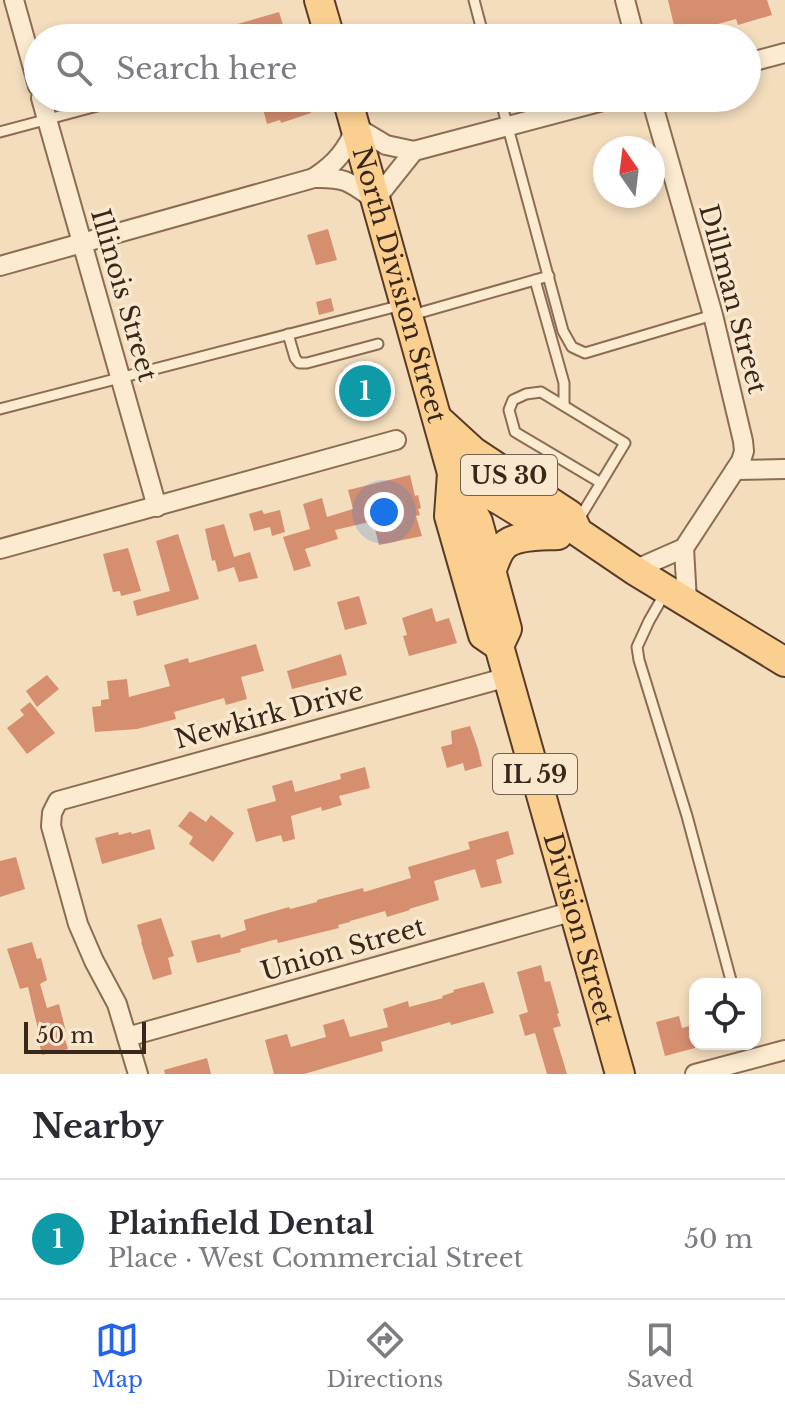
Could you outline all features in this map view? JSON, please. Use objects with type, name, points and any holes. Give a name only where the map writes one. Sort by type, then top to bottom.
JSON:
[{"type":"main road","points":[[319,0],[326,24]]},
{"type":"main road","name":"North Division Street","points":[[351,112],[452,473]]},
{"type":"main road","name":"US 30","points":[[437,419],[474,452],[570,515],[570,531]]},
{"type":"main road","name":"US 30","points":[[452,473],[501,501],[570,531],[785,662]]},
{"type":"main road","name":"Division Street","points":[[452,473],[478,522],[507,629],[499,646]]},
{"type":"main road","name":"Division Street","points":[[452,473],[449,516],[483,635],[499,646],[620,1074]]},
{"type":"main road","points":[[491,572],[505,544],[529,535],[570,531]]},
{"type":"street","points":[[0,3],[13,0],[24,38]]},
{"type":"street","points":[[625,0],[631,24]]},
{"type":"street","points":[[761,59],[785,53]]},
{"type":"street","name":"Illinois Street","points":[[45,112],[157,507]]},
{"type":"street","points":[[314,178],[343,154],[356,127],[386,145],[414,151],[562,112]]},
{"type":"street","name":"Dillman Street","points":[[655,112],[713,315],[744,451],[684,548]]},
{"type":"street","points":[[0,266],[314,178],[342,178],[375,200],[414,151]]},
{"type":"street","points":[[0,549],[396,440]]},
{"type":"street","points":[[735,470],[785,469]]},
{"type":"street","points":[[634,570],[684,548]]},
{"type":"street","points":[[677,596],[684,548]]},
{"type":"street","name":"Newkirk Drive","points":[[127,1037],[117,1004],[78,924],[51,826],[52,813],[58,801],[508,677]]},
{"type":"street","name":"Union Street","points":[[127,1037],[574,911]]},
{"type":"street","points":[[127,1037],[138,1074]]},
{"type":"street","points":[[695,1074],[716,1071],[750,1051],[785,1050]]},
{"type":"lane","points":[[474,0],[480,24]]},
{"type":"lane","points":[[0,132],[76,112]]},
{"type":"lane","points":[[503,112],[563,331],[572,347],[585,353],[713,315]]},
{"type":"lane","points":[[0,409],[288,334],[549,276]]},
{"type":"lane","points":[[535,280],[564,383],[564,405]]},
{"type":"lane","points":[[288,334],[299,363],[378,344]]},
{"type":"lane","points":[[570,531],[601,483],[625,443],[541,392],[513,400],[509,410],[515,432],[601,483]]},
{"type":"lane","points":[[677,596],[649,621],[637,647],[730,978]]},
{"type":"building","points":[[668,0],[767,0],[772,15],[741,24],[738,24],[736,19],[718,24],[674,24]]},
{"type":"building","points":[[279,12],[283,24],[237,24]]},
{"type":"building","points":[[264,112],[311,113],[281,123],[280,120],[267,124]]},
{"type":"building","points":[[328,229],[337,260],[316,265],[307,235]]},
{"type":"building","points":[[331,298],[334,311],[319,315],[316,302]]},
{"type":"building","points":[[375,362],[389,410],[355,419],[341,371]]},
{"type":"building","points":[[410,475],[421,508],[418,509],[420,515],[416,516],[422,536],[379,545],[373,521],[335,530],[338,539],[305,549],[311,566],[294,571],[283,537],[310,529],[303,504],[322,498],[327,517],[353,509],[348,490]]},
{"type":"building","points":[[262,510],[264,514],[280,510],[285,532],[272,536],[270,527],[254,531],[249,514]]},
{"type":"building","points":[[224,524],[234,557],[250,552],[258,578],[239,582],[234,567],[218,572],[215,560],[212,561],[205,529]]},
{"type":"building","points":[[178,534],[199,599],[137,616],[133,601],[170,591],[156,541]]},
{"type":"building","points":[[128,548],[141,591],[121,596],[120,591],[113,592],[103,554]]},
{"type":"building","points":[[359,596],[367,624],[345,630],[337,602]]},
{"type":"building","points":[[432,608],[436,622],[449,618],[457,643],[409,656],[402,618]]},
{"type":"building","points":[[256,644],[264,671],[241,677],[247,699],[226,705],[224,698],[174,712],[176,719],[137,729],[95,732],[92,707],[101,706],[101,700],[109,699],[107,681],[127,679],[129,697],[170,686],[164,665],[188,658],[189,663]]},
{"type":"building","points":[[341,654],[347,675],[292,689],[287,671]]},
{"type":"building","points":[[47,675],[59,689],[37,707],[26,691]]},
{"type":"building","points":[[30,702],[55,733],[27,754],[7,728],[24,715],[20,710]]},
{"type":"building","points":[[470,726],[482,766],[465,771],[463,763],[447,768],[441,747],[452,744],[451,731]]},
{"type":"building","points":[[365,767],[370,788],[339,796],[342,805],[322,811],[321,807],[291,816],[295,839],[283,842],[281,835],[256,842],[247,809],[276,801],[272,786],[292,780],[295,792],[341,779],[340,774]]},
{"type":"building","points":[[190,811],[206,822],[211,815],[234,833],[213,862],[189,844],[193,837],[178,826]]},
{"type":"building","points":[[150,829],[155,849],[102,864],[95,838]]},
{"type":"building","points":[[508,831],[514,854],[496,860],[502,883],[481,888],[475,869],[434,881],[439,900],[410,910],[387,917],[385,911],[338,925],[339,928],[278,943],[277,939],[197,963],[191,941],[220,934],[221,938],[246,930],[244,920],[289,907],[363,888],[364,892],[411,878],[408,867],[470,849],[468,842]]},
{"type":"building","points":[[16,857],[25,889],[0,897],[0,861]]},
{"type":"building","points":[[161,918],[174,956],[168,958],[172,974],[153,980],[137,925]]},
{"type":"building","points":[[32,942],[37,959],[41,958],[47,980],[40,984],[47,1008],[59,1004],[68,1049],[42,1055],[28,987],[20,989],[7,949]]},
{"type":"building","points":[[541,965],[545,982],[550,981],[559,1013],[561,1026],[553,1028],[567,1074],[547,1074],[535,1033],[525,1036],[519,1015],[528,1012],[517,972]]},
{"type":"building","points":[[484,982],[494,1013],[381,1042],[383,1051],[304,1074],[274,1074],[265,1040],[287,1034],[291,1047],[326,1037],[323,1025],[344,1019],[350,1037],[388,1027],[383,1009],[408,1001],[409,1007],[443,998],[453,990]]},
{"type":"building","points":[[679,1016],[682,1028],[689,1026],[689,1050],[665,1056],[656,1022]]},
{"type":"building","points":[[207,1058],[211,1074],[165,1074],[164,1070]]},
{"type":"place","name":"Plainfield Dental","points":[[365,391]]}]
